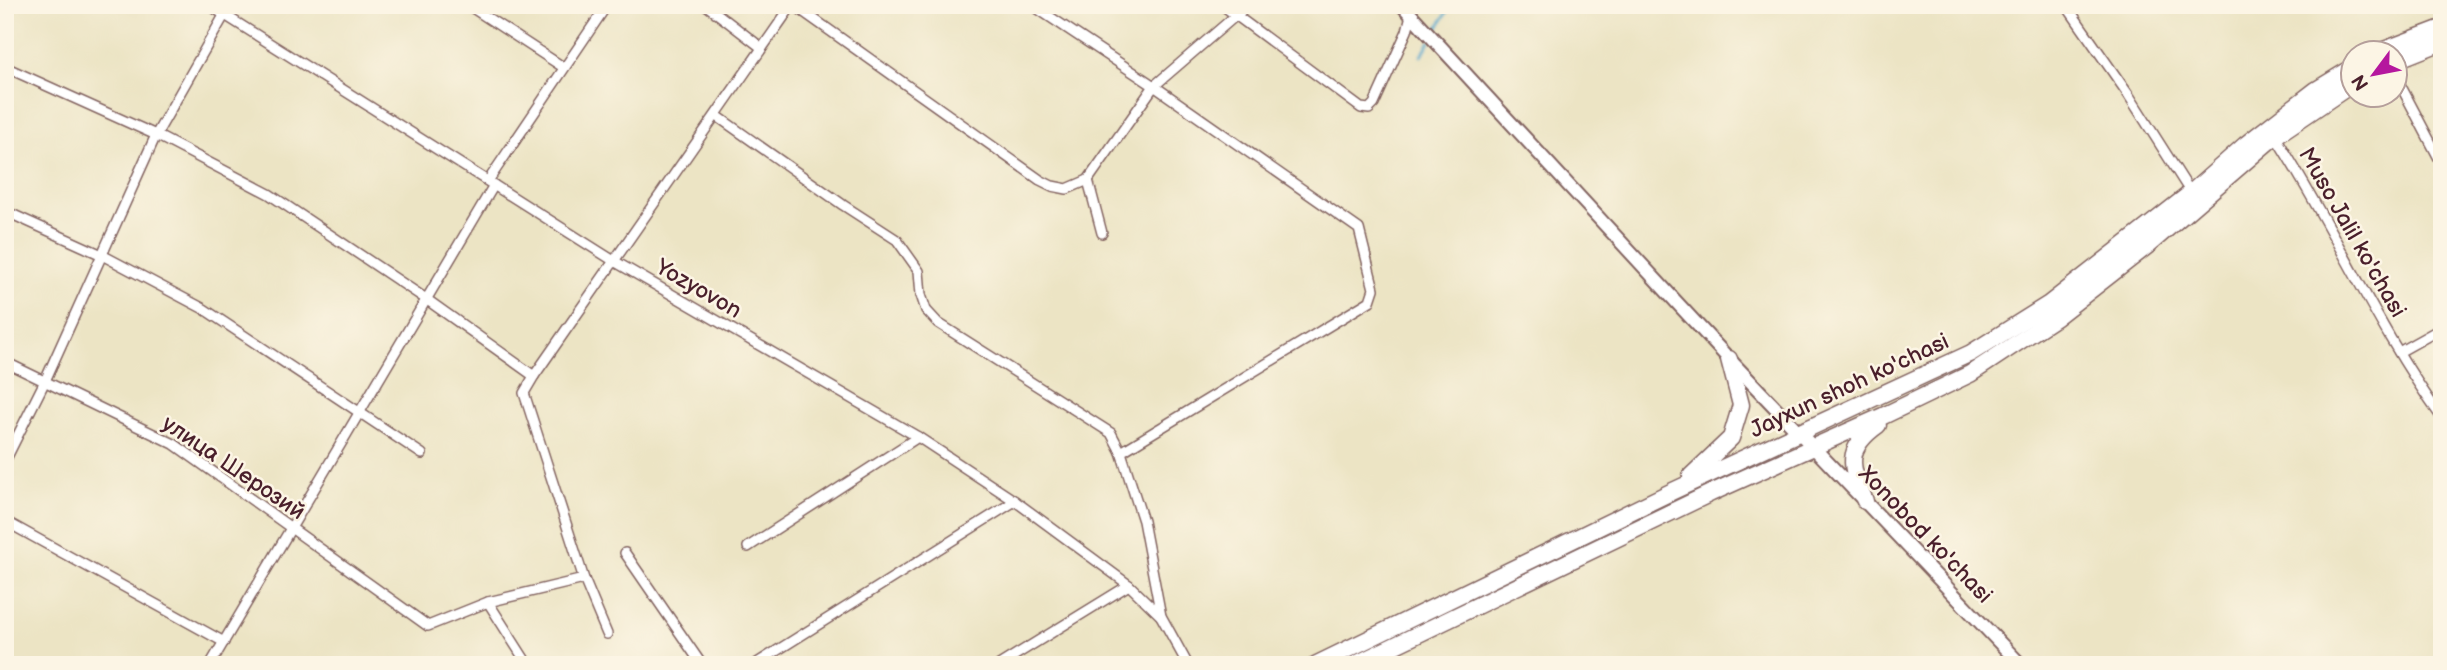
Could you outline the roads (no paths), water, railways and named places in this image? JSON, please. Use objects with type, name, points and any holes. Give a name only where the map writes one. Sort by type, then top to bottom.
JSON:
[{"type":"highway","points":[[2408,41],[2442,28]]},
{"type":"highway","points":[[2408,56],[2442,43]]},
{"type":"highway","name":"Jayxun shoh ko'chasi","points":[[1315,665],[1673,491],[1971,354],[2049,304],[2191,193],[2255,137],[2316,90],[2338,77]]},
{"type":"highway","name":"Jayxun shoh ko'chasi","points":[[1354,665],[1711,493],[1970,374],[2056,317],[2147,246],[2275,136],[2338,94]]},
{"type":"highway","points":[[1673,491],[1709,462],[1731,438],[1741,405],[1729,359]]},
{"type":"highway","points":[[1865,500],[1854,475],[1852,455],[1860,440],[1875,427],[1916,401]]},
{"type":"main road","name":"Xonobod ko'chasi","points":[[1406,10],[1729,359],[2021,665]]},
{"type":"street","points":[[5,15],[10,5]]},
{"type":"street","name":"Yozyovon","points":[[209,5],[614,261],[918,437],[1015,501],[1129,585],[1161,616]]},
{"type":"street","points":[[5,461],[46,381],[156,135],[230,5]]},
{"type":"street","points":[[468,5],[563,67]]},
{"type":"street","points":[[211,665],[491,183],[563,67],[607,5]]},
{"type":"street","points":[[706,5],[762,48]]},
{"type":"street","points":[[607,634],[584,579],[524,393],[793,5],[1041,180],[1052,186],[1067,188],[1088,180],[1154,86],[1248,5]]},
{"type":"street","points":[[1032,5],[1154,86],[1359,229],[1374,289],[1370,300],[1121,452]]},
{"type":"street","points":[[1222,5],[1361,108],[1369,109],[1374,104],[1407,31],[1406,10]]},
{"type":"street","points":[[2066,5],[2128,94],[2191,193]]},
{"type":"street","points":[[5,67],[156,135],[269,194],[426,299],[534,376]]},
{"type":"street","points":[[2408,98],[2442,164]]},
{"type":"street","points":[[717,116],[897,240],[919,271],[921,295],[926,310],[937,323],[1111,433],[1121,452],[1143,521],[1161,616],[1188,665]]},
{"type":"street","name":"Muso Jalil ko'chasi","points":[[2275,136],[2304,181],[2399,352],[2442,418]]},
{"type":"street","points":[[1088,180],[1102,233]]},
{"type":"street","points":[[5,211],[102,255],[204,309],[422,454]]},
{"type":"street","points":[[2399,352],[2442,328]]},
{"type":"street","name":"улица Шерозий","points":[[5,362],[174,444],[428,626],[488,602]]},
{"type":"street","points":[[748,547],[918,437]]},
{"type":"street","points":[[754,665],[1015,501]]},
{"type":"street","points":[[5,521],[224,642]]},
{"type":"street","points":[[625,552],[702,665]]},
{"type":"street","points":[[528,665],[488,602],[584,579]]},
{"type":"street","points":[[999,665],[1129,585]]},
{"type":"waterway","points":[[1435,33],[1451,5]]},
{"type":"waterway","points":[[1421,56],[1430,41]]}]
